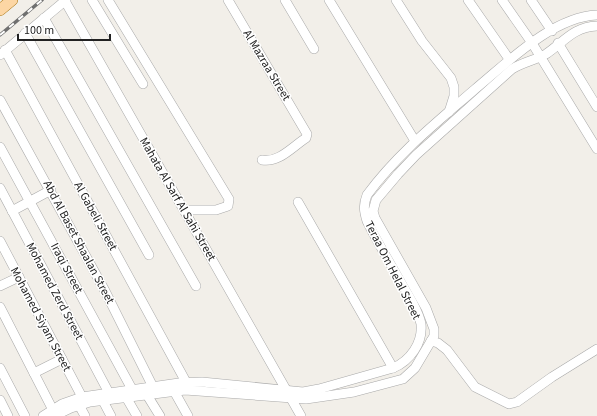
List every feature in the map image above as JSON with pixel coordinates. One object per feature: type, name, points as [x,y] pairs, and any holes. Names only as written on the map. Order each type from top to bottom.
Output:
[{"type":"main road","points":[[0,10],[12,0]]},
{"type":"street","points":[[92,0],[143,84]]},
{"type":"street","points":[[108,0],[229,199],[228,206],[221,210],[184,210]]},
{"type":"street","name":"Al Mazraa Street","points":[[228,0],[305,130],[306,138],[280,157],[270,161],[262,160]]},
{"type":"street","points":[[285,0],[314,49]]},
{"type":"street","points":[[329,0],[415,141]]},
{"type":"street","points":[[396,0],[422,41],[451,78],[454,87],[454,96],[449,112]]},
{"type":"street","points":[[468,0],[509,59]]},
{"type":"street","points":[[502,0],[532,43],[597,149]]},
{"type":"street","points":[[531,0],[552,31]]},
{"type":"street","points":[[3,53],[66,1]]},
{"type":"street","name":"Mahata Al Sarf Al Sahi Street","points":[[66,1],[301,416]]},
{"type":"street","name":"Teraa Om Helal Street","points":[[43,416],[54,414],[80,401],[109,393],[147,395],[174,391],[202,390],[289,394],[303,392],[319,389],[393,368],[404,362],[413,352],[421,332],[421,323],[413,303],[367,221],[364,211],[364,202],[373,187],[415,141],[509,59],[532,43],[573,19],[597,15]]},
{"type":"street","points":[[44,18],[196,286]]},
{"type":"street","name":"Teraa Om Helal Street","points":[[289,394],[306,399],[333,396],[403,379],[415,368],[431,341],[434,329],[431,320],[375,218],[373,211],[376,200],[416,155],[509,72],[519,65],[540,57],[579,29],[597,26]]},
{"type":"street","points":[[26,33],[149,255]]},
{"type":"street","points":[[558,43],[597,107]]},
{"type":"street","name":"Al Gabeli Street","points":[[3,53],[186,382]]},
{"type":"street","name":"Abd Al Baset Shaalan Street","points":[[0,100],[51,190],[105,291],[153,387]]},
{"type":"street","name":"Iraqi Street","points":[[0,147],[30,201],[129,394],[137,416]]},
{"type":"street","name":"Mohamed Zerd Street","points":[[0,188],[109,393]]},
{"type":"street","points":[[12,211],[51,190]]},
{"type":"street","points":[[298,202],[393,368]]},
{"type":"street","name":"Mohamed Siyam Street","points":[[0,241],[62,359],[85,416]]},
{"type":"street","points":[[0,286],[19,277]]},
{"type":"street","points":[[0,307],[54,414]]},
{"type":"street","points":[[431,341],[438,343],[447,350],[475,387],[509,404],[517,402],[552,377],[597,349]]},
{"type":"street","points":[[34,373],[62,359]]},
{"type":"street","points":[[0,368],[25,416]]},
{"type":"street","name":"Teraa Om Helal Street","points":[[80,401],[103,401],[153,387],[186,382],[258,392]]},
{"type":"street","points":[[174,391],[188,416]]},
{"type":"street","points":[[8,416],[0,399],[13,392]]},
{"type":"street","points":[[147,395],[160,416]]},
{"type":"street","points":[[103,401],[111,416]]},
{"type":"railway","points":[[0,35],[42,0]]}]
